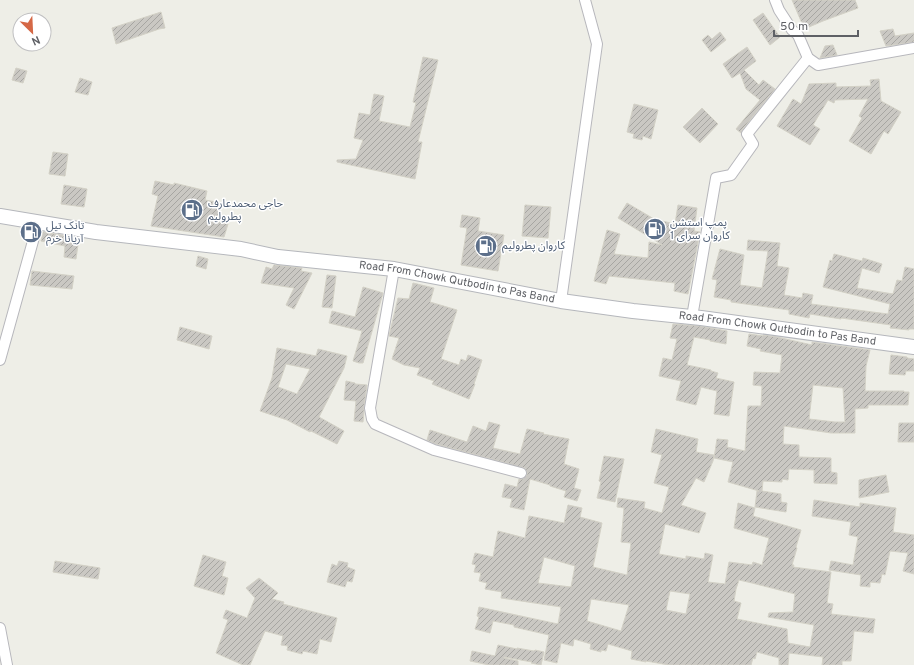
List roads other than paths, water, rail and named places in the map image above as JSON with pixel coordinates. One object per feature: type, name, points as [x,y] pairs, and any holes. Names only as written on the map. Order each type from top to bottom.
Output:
[{"type":"main road","name":"Road From Chowk Qutbodin to Pas Band","points":[[0,216],[96,232],[241,249],[278,256],[394,268],[561,301],[914,347]]},
{"type":"street","points":[[561,301],[597,44],[585,0]]},
{"type":"street","points":[[775,0],[779,10],[792,30],[798,35],[808,58],[818,65],[914,48]]},
{"type":"street","points":[[692,317],[716,178],[730,175],[753,144],[747,134],[808,58]]},
{"type":"street","points":[[0,360],[38,222]]},
{"type":"street","points":[[394,268],[370,408],[372,419],[375,424],[434,450],[521,473]]},
{"type":"street","points":[[0,628],[7,665]]},
{"type":"place","name":"حاجی محمدعارف پطرولیم","points":[[192,210]]},
{"type":"place","name":"پمپ استشن کاروان سرای 1","points":[[655,229]]},
{"type":"place","name":"تانک تیل آریانا خرم","points":[[31,232]]},
{"type":"place","name":"کاروان پطرولیم","points":[[486,246]]}]
